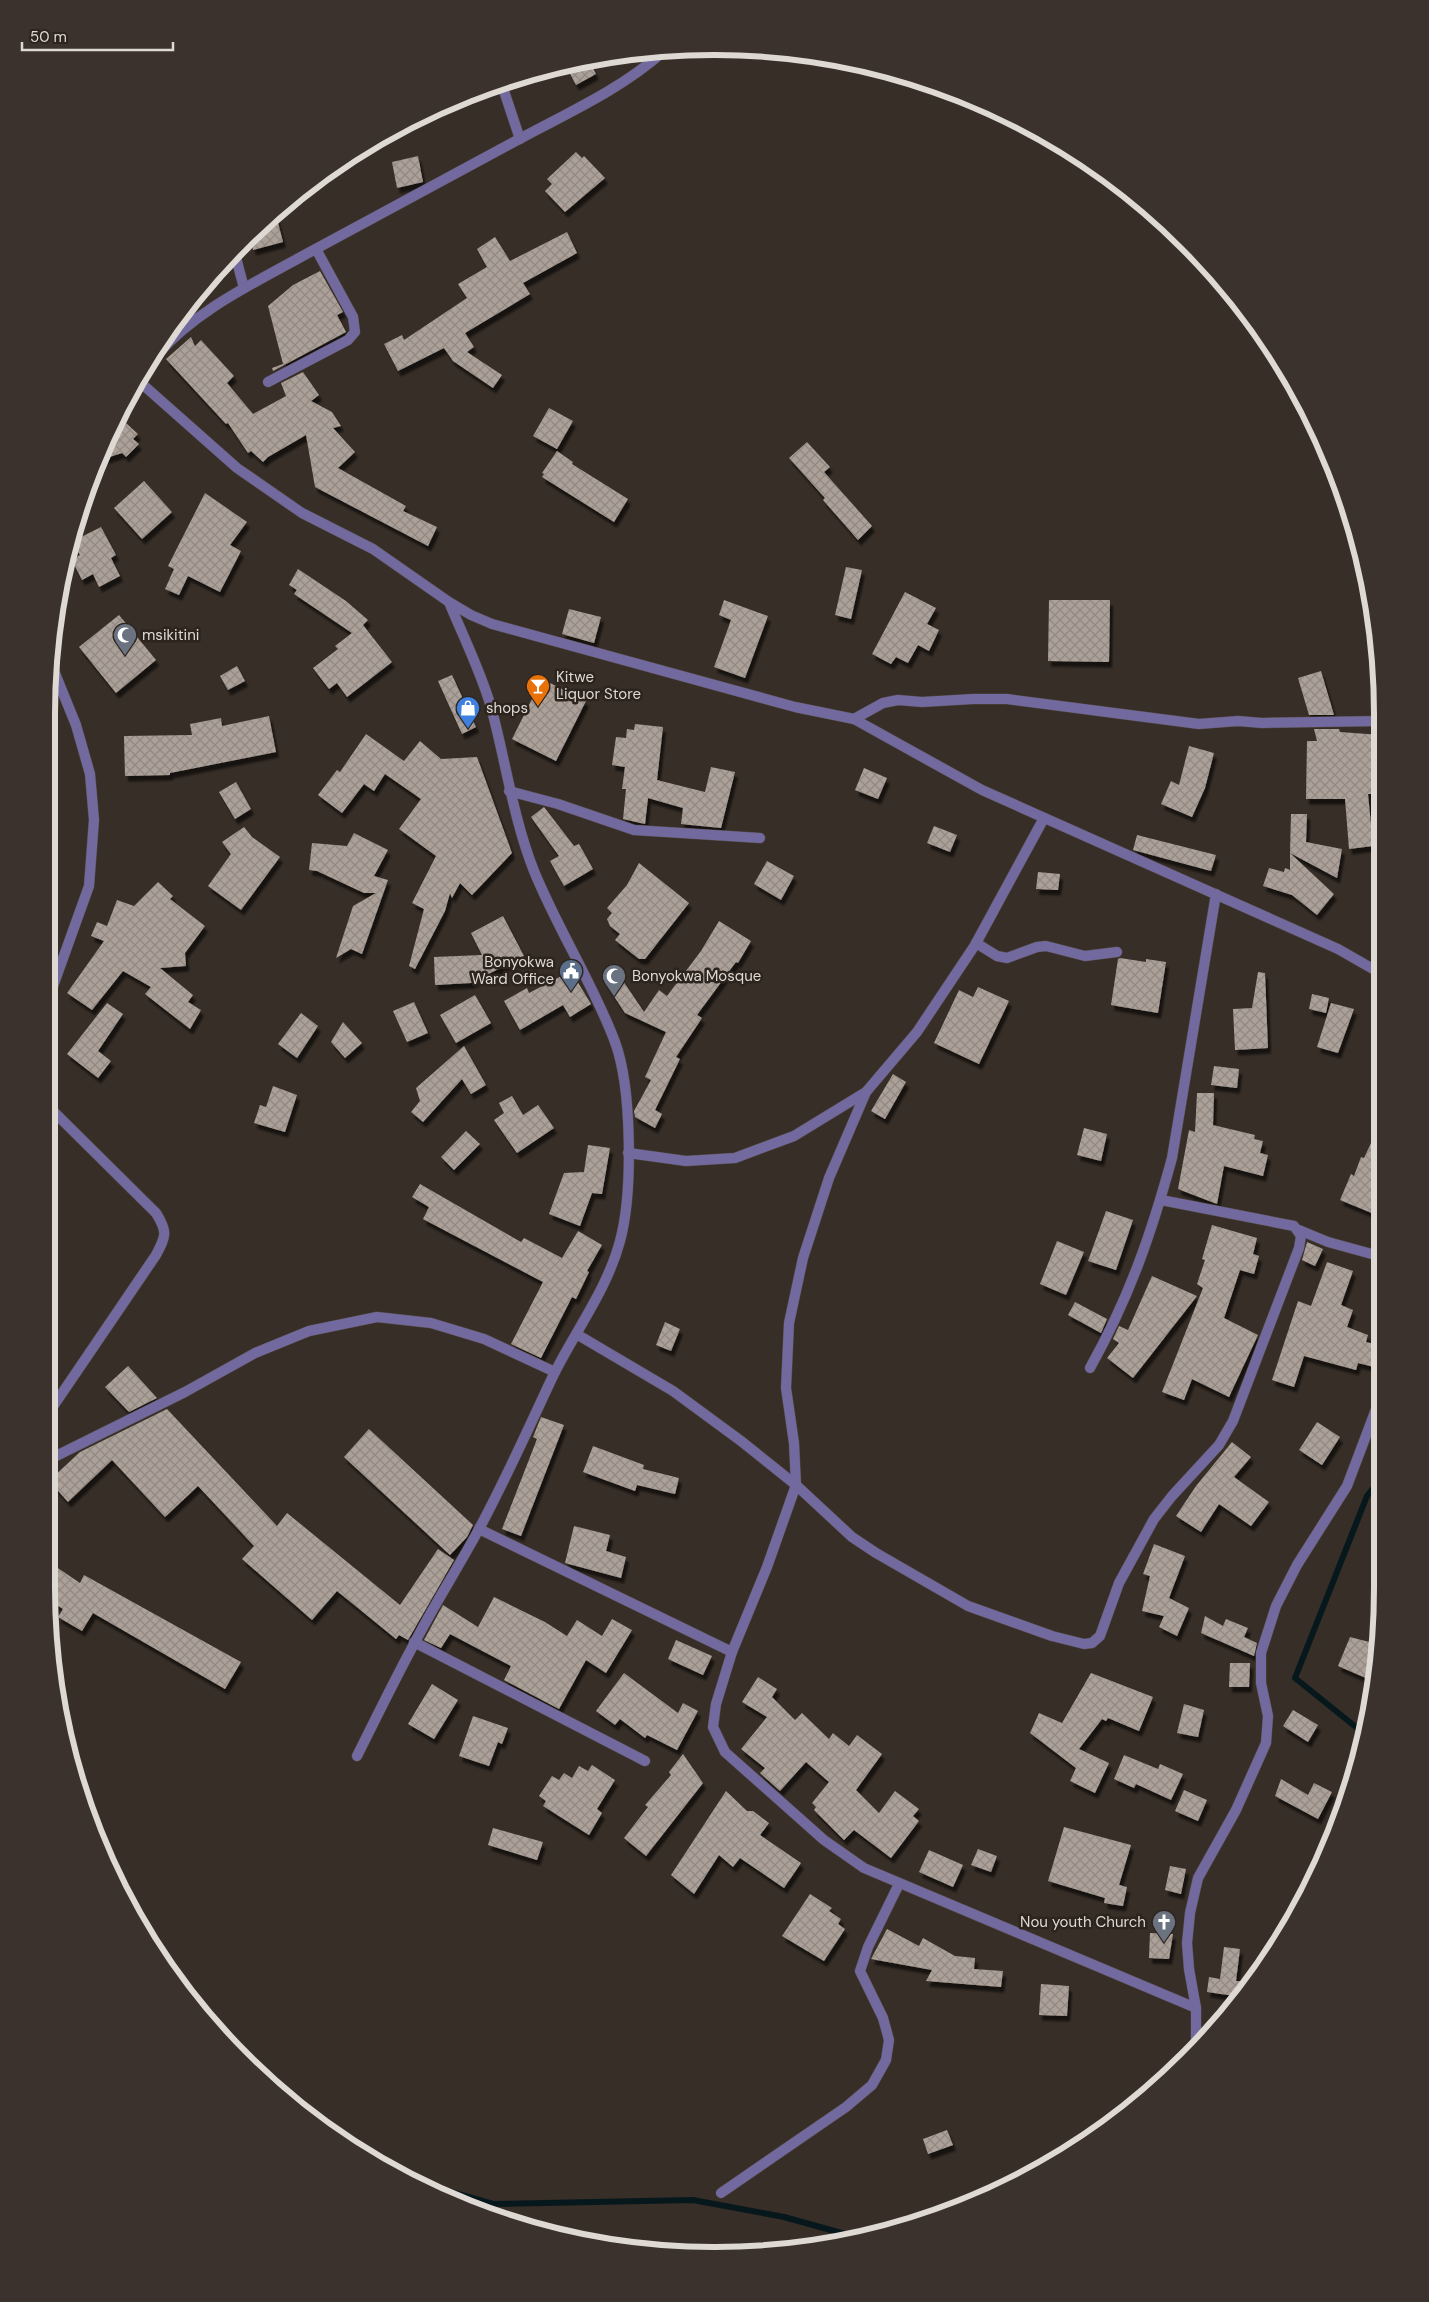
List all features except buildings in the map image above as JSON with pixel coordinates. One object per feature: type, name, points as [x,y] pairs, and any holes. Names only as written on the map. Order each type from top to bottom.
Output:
[{"type":"street","points":[[176,333],[244,288],[592,102],[641,71],[656,58]]},
{"type":"street","points":[[504,90],[520,139]]},
{"type":"street","points":[[268,382],[348,340],[355,332],[353,317],[316,249]]},
{"type":"street","points":[[237,260],[244,288]]},
{"type":"street","points":[[143,385],[237,468],[302,513],[373,549],[449,602],[471,615],[492,624],[795,706],[854,719],[982,790],[1338,949],[1374,969]]},
{"type":"street","points":[[357,1756],[414,1642],[479,1529],[555,1372],[578,1335],[608,1274],[620,1241],[625,1206],[628,1153],[625,1084],[616,1044],[588,980],[566,939],[534,871],[509,791],[490,705],[449,602]]},
{"type":"street","points":[[55,981],[89,886],[94,820],[90,774],[76,725],[56,676]]},
{"type":"street","points":[[854,719],[883,703],[898,700],[922,702],[1007,699],[1199,724],[1238,721],[1262,723],[1374,722]]},
{"type":"street","points":[[509,791],[558,804],[634,830],[760,838]]},
{"type":"street","points":[[1044,818],[976,943],[918,1032],[866,1092],[829,1178],[803,1258],[789,1323],[786,1388],[794,1443],[796,1485],[767,1567],[732,1652],[716,1704],[714,1727],[725,1752],[824,1840],[864,1868],[899,1884],[973,1912],[1196,2008]]},
{"type":"street","points":[[1090,1368],[1112,1329],[1139,1267],[1161,1200],[1172,1158],[1216,894]]},
{"type":"street","points":[[976,943],[997,956],[1007,958],[1037,947],[1046,946],[1084,956],[1117,952]]},
{"type":"street","points":[[628,1153],[686,1160],[736,1158],[794,1136],[866,1092]]},
{"type":"street","points":[[55,1113],[156,1213],[165,1228],[164,1239],[156,1255],[55,1404]]},
{"type":"street","points":[[1161,1200],[1294,1226],[1328,1242],[1374,1255]]},
{"type":"street","points":[[578,1335],[673,1391],[796,1485],[852,1537],[968,1606],[1052,1636],[1084,1644],[1092,1643],[1100,1636],[1119,1583],[1154,1519],[1172,1496],[1219,1445],[1233,1420],[1300,1248],[1301,1236],[1299,1230]]},
{"type":"street","points":[[55,1457],[185,1392],[255,1353],[309,1331],[377,1317],[431,1323],[484,1339],[555,1372]]},
{"type":"street","points":[[1196,2037],[1196,2008],[1188,1969],[1187,1943],[1190,1912],[1198,1878],[1236,1810],[1266,1743],[1268,1716],[1261,1683],[1261,1653],[1276,1606],[1297,1566],[1347,1486],[1374,1415]]},
{"type":"street","points":[[479,1529],[732,1652]]},
{"type":"street","points":[[414,1642],[645,1762]]},
{"type":"street","points":[[721,2193],[846,2107],[872,2085],[886,2060],[888,2040],[882,2018],[860,1971],[868,1948],[899,1884]]},
{"type":"waterway","points":[[1358,1729],[1295,1678],[1367,1496],[1374,1487]]},
{"type":"waterway","points":[[451,2192],[493,2204],[693,2200],[784,2217],[844,2234]]},
{"type":"place","name":"msikitini","points":[[125,656]]},
{"type":"place","name":"Kitwe Liquor Store","points":[[538,707]]},
{"type":"place","name":"shops","points":[[468,729]]},
{"type":"place","name":"Bonyokwa Ward Office","points":[[571,992]]},
{"type":"place","name":"Bonyokwa Mosque","points":[[614,997]]},
{"type":"place","name":"Nou youth Church","points":[[1164,1943]]}]
